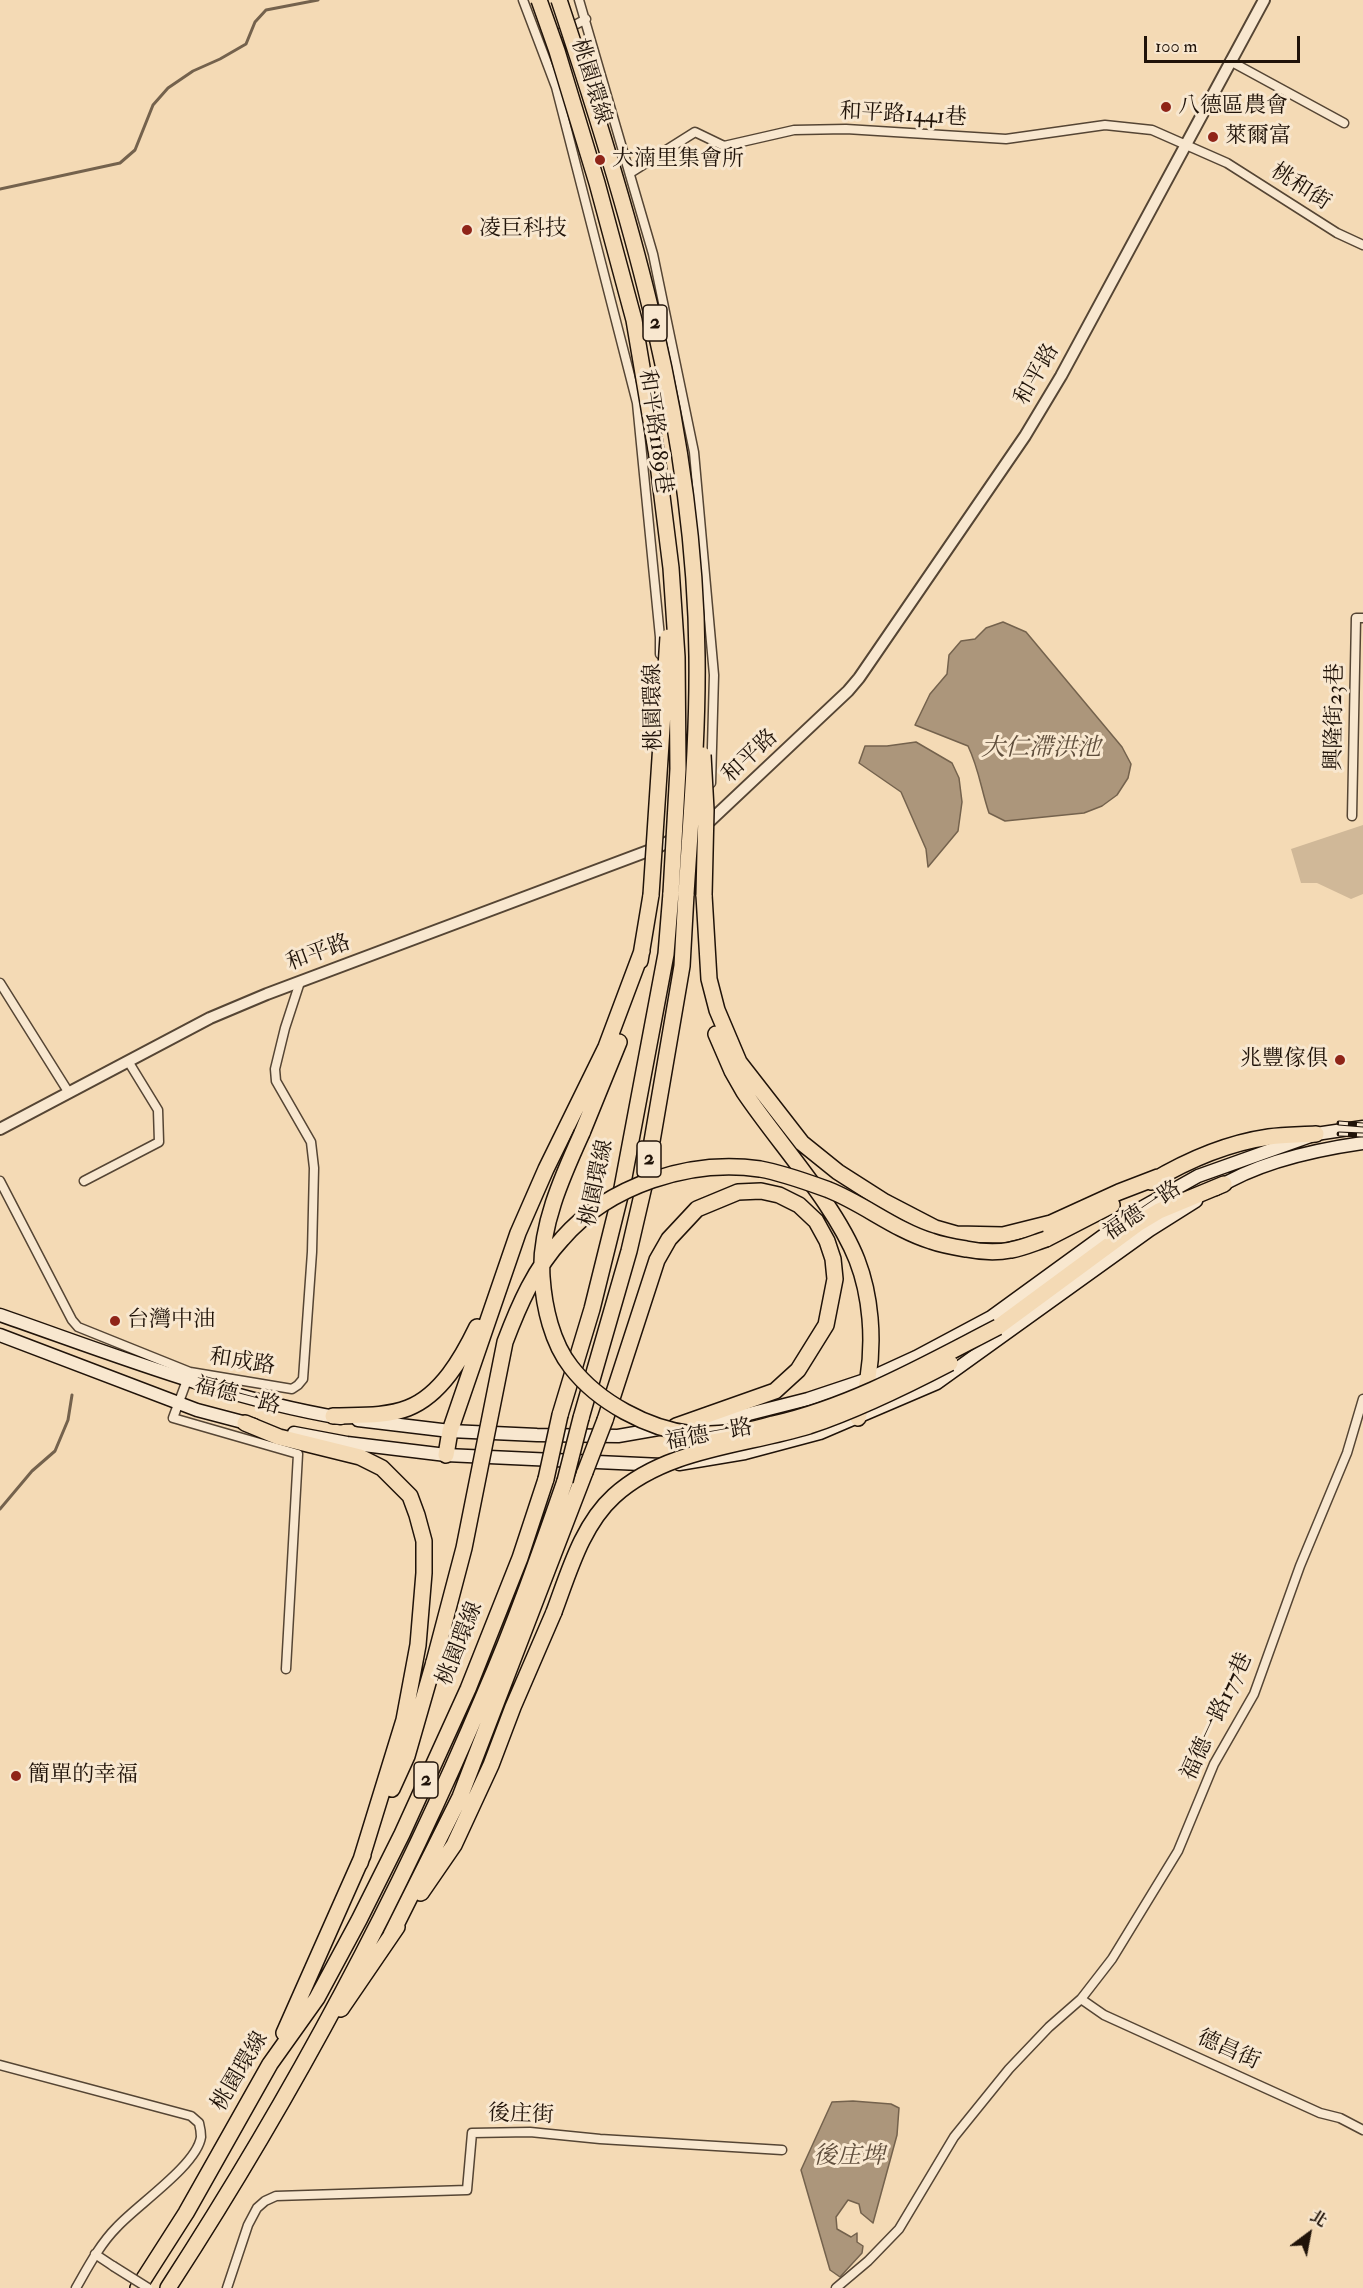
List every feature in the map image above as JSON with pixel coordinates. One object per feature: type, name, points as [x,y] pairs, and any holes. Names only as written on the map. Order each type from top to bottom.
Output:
[{"type":"highway","name":"桃園環線","points":[[168,2288],[205,2230],[313,2047],[455,1763],[519,1609],[565,1481],[629,1251],[645,1182],[682,966],[678,894],[677,657],[671,568],[657,456],[634,321],[597,183],[539,0]]},
{"type":"highway","name":"桃園環線","points":[[138,2288],[186,2213],[270,2064],[317,1998],[360,1920],[468,1689],[520,1558],[546,1479],[560,1415],[592,1309],[622,1188],[678,894],[693,772],[697,656],[692,568],[680,451],[654,318],[616,176],[559,0]]},
{"type":"highway","points":[[671,568],[651,895],[628,1021],[553,1204],[545,1239],[542,1275],[551,1328],[570,1366],[587,1384],[619,1409],[646,1422],[692,1434],[743,1431],[803,1417],[876,1388],[998,1328]]},
{"type":"highway","points":[[697,656],[706,810],[704,895],[699,959],[711,1021],[727,1062],[744,1092],[842,1229],[857,1260],[866,1291],[871,1328],[868,1379],[858,1418]]},
{"type":"highway","points":[[704,895],[709,979],[717,1010],[739,1062],[770,1105],[802,1143],[838,1172],[885,1202],[935,1228],[956,1234],[1003,1235],[1051,1223],[1119,1192],[1158,1178]]},
{"type":"highway","points":[[446,1455],[450,1431],[518,1233],[546,1169],[606,1047],[642,951]]},
{"type":"highway","points":[[270,2064],[407,1756],[464,1548],[505,1342],[518,1310],[540,1269],[562,1238],[586,1217],[633,1186],[693,1171],[732,1167],[760,1169],[781,1174],[831,1191],[929,1241],[983,1252],[1011,1250],[1046,1239],[1073,1226],[1187,1162],[1225,1148],[1269,1137],[1316,1134]]},
{"type":"highway","points":[[313,2047],[366,1975],[454,1845],[491,1765],[572,1563],[587,1533],[613,1497],[664,1463],[810,1425],[905,1387],[950,1363],[977,1345],[1149,1217],[1224,1184]]},
{"type":"highway","points":[[391,1935],[460,1797],[605,1420],[657,1260],[669,1239],[697,1209],[738,1192],[761,1191],[779,1195],[799,1205],[816,1221],[827,1241],[833,1258],[836,1279],[826,1325],[798,1370],[775,1391],[676,1426]]},
{"type":"highway","points":[[333,1416],[380,1414],[408,1408],[429,1396],[460,1357],[500,1282]]},
{"type":"highway","points":[[245,1423],[279,1437],[360,1457],[382,1468],[410,1496],[424,1541],[424,1573],[418,1645],[404,1719],[360,1863]]},
{"type":"main road","name":"福德一路","points":[[0,1315],[188,1377],[333,1416],[450,1431],[618,1436],[725,1420],[808,1400],[868,1379],[916,1357],[991,1317],[1141,1208],[1198,1176],[1316,1134],[1363,1128]]},
{"type":"main road","name":"福德一路","points":[[0,1335],[178,1403],[245,1423],[326,1440],[446,1455],[658,1466],[709,1461],[745,1454],[820,1433],[937,1383],[1150,1230],[1224,1184],[1271,1165],[1309,1154],[1363,1143]]},
{"type":"main road","points":[[894,1367],[885,1374],[881,1381],[888,1393],[899,1401]]},
{"type":"street","name":"和平路1189巷","points":[[523,0],[555,87],[637,403],[660,637],[656,848]]},
{"type":"street","name":"和平路1189巷","points":[[579,0],[654,254],[694,452],[714,675],[711,820]]},
{"type":"street","name":"和平路","points":[[0,1129],[210,1018],[656,848],[711,820],[820,719],[859,678],[1025,436],[1061,376],[1264,0]]},
{"type":"street","points":[[539,44],[586,19]]},
{"type":"street","points":[[1228,64],[1344,123]]},
{"type":"street","name":"和平路1441巷","points":[[630,172],[695,132],[724,146],[794,130],[870,130],[1006,139],[1105,125],[1152,130],[1185,144]]},
{"type":"street","name":"桃和街","points":[[1185,144],[1227,163],[1337,233],[1363,245]]},
{"type":"street","name":"興隆街23巷","points":[[1352,816],[1359,618]]},
{"type":"street","name":"和成路","points":[[178,1403],[188,1377],[292,1389],[298,1386],[303,1379],[312,1252],[314,1168],[311,1142],[276,1081],[275,1069],[300,982]]},
{"type":"street","points":[[0,983],[69,1093]]},
{"type":"street","points":[[84,1181],[159,1142],[158,1110],[128,1061]]},
{"type":"street","points":[[0,1181],[72,1320],[78,1327],[188,1377]]},
{"type":"street","name":"福德一路177巷","points":[[836,2288],[868,2261],[899,2229],[954,2137],[1009,2069],[1049,2027],[1081,1999],[1112,1959],[1178,1851],[1214,1764],[1254,1694],[1296,1577],[1347,1453],[1363,1399]]},
{"type":"street","points":[[178,1403],[173,1418],[298,1454],[286,1669]]},
{"type":"street","name":"德昌街","points":[[1081,1999],[1104,2015],[1320,2113],[1340,2118],[1363,2130]]},
{"type":"street","points":[[0,2065],[191,2116],[199,2123],[201,2137],[194,2154],[182,2170],[116,2228],[95,2254],[76,2288]]},
{"type":"street","name":"後庄街","points":[[227,2288],[248,2225],[257,2208],[265,2201],[276,2196],[304,2193],[467,2190],[472,2133],[530,2132],[600,2139],[782,2150]]},
{"type":"street","points":[[95,2254],[148,2288]]},
{"type":"shaded area","points":[[1363,825],[1363,894],[1351,899],[1317,883],[1301,883],[1291,849]]},
{"type":"water","name":"大仁滯洪池","points":[[1003,622],[1026,632],[1122,747],[1131,764],[1128,778],[1117,795],[1102,806],[1084,813],[1005,821],[989,813],[968,746],[915,725],[930,694],[947,674],[949,655],[961,641],[975,639],[986,628]]},
{"type":"water","points":[[916,742],[952,763],[959,778],[962,802],[958,831],[928,867],[926,849],[901,792],[859,763],[865,746]]},
{"type":"water","name":"後庄埤","points":[[832,2102],[891,2104],[899,2108],[897,2135],[873,2223],[861,2213],[859,2204],[848,2200],[836,2217],[837,2229],[851,2237],[857,2233],[857,2242],[863,2246],[862,2253],[840,2277],[830,2270],[801,2170]]},
{"type":"waterway","points":[[0,189],[120,163],[135,150],[153,105],[168,88],[193,71],[246,44],[255,22],[266,10],[318,0]]},
{"type":"waterway","points":[[0,1509],[32,1471],[55,1451],[68,1420],[72,1395]]},
{"type":"railway","points":[[1339,1123],[1363,1125]]},
{"type":"railway","points":[[1339,1134],[1363,1135]]},
{"type":"place","name":"八德區農會","points":[[1166,107]]},
{"type":"place","name":"萊爾富","points":[[1213,137]]},
{"type":"place","name":"大湳里集會所","points":[[600,160]]},
{"type":"place","name":"凌巨科技","points":[[467,230]]},
{"type":"place","name":"兆豐傢俱","points":[[1340,1060]]},
{"type":"place","name":"台灣中油","points":[[115,1321]]},
{"type":"place","name":"簡單的幸福","points":[[16,1776]]}]
